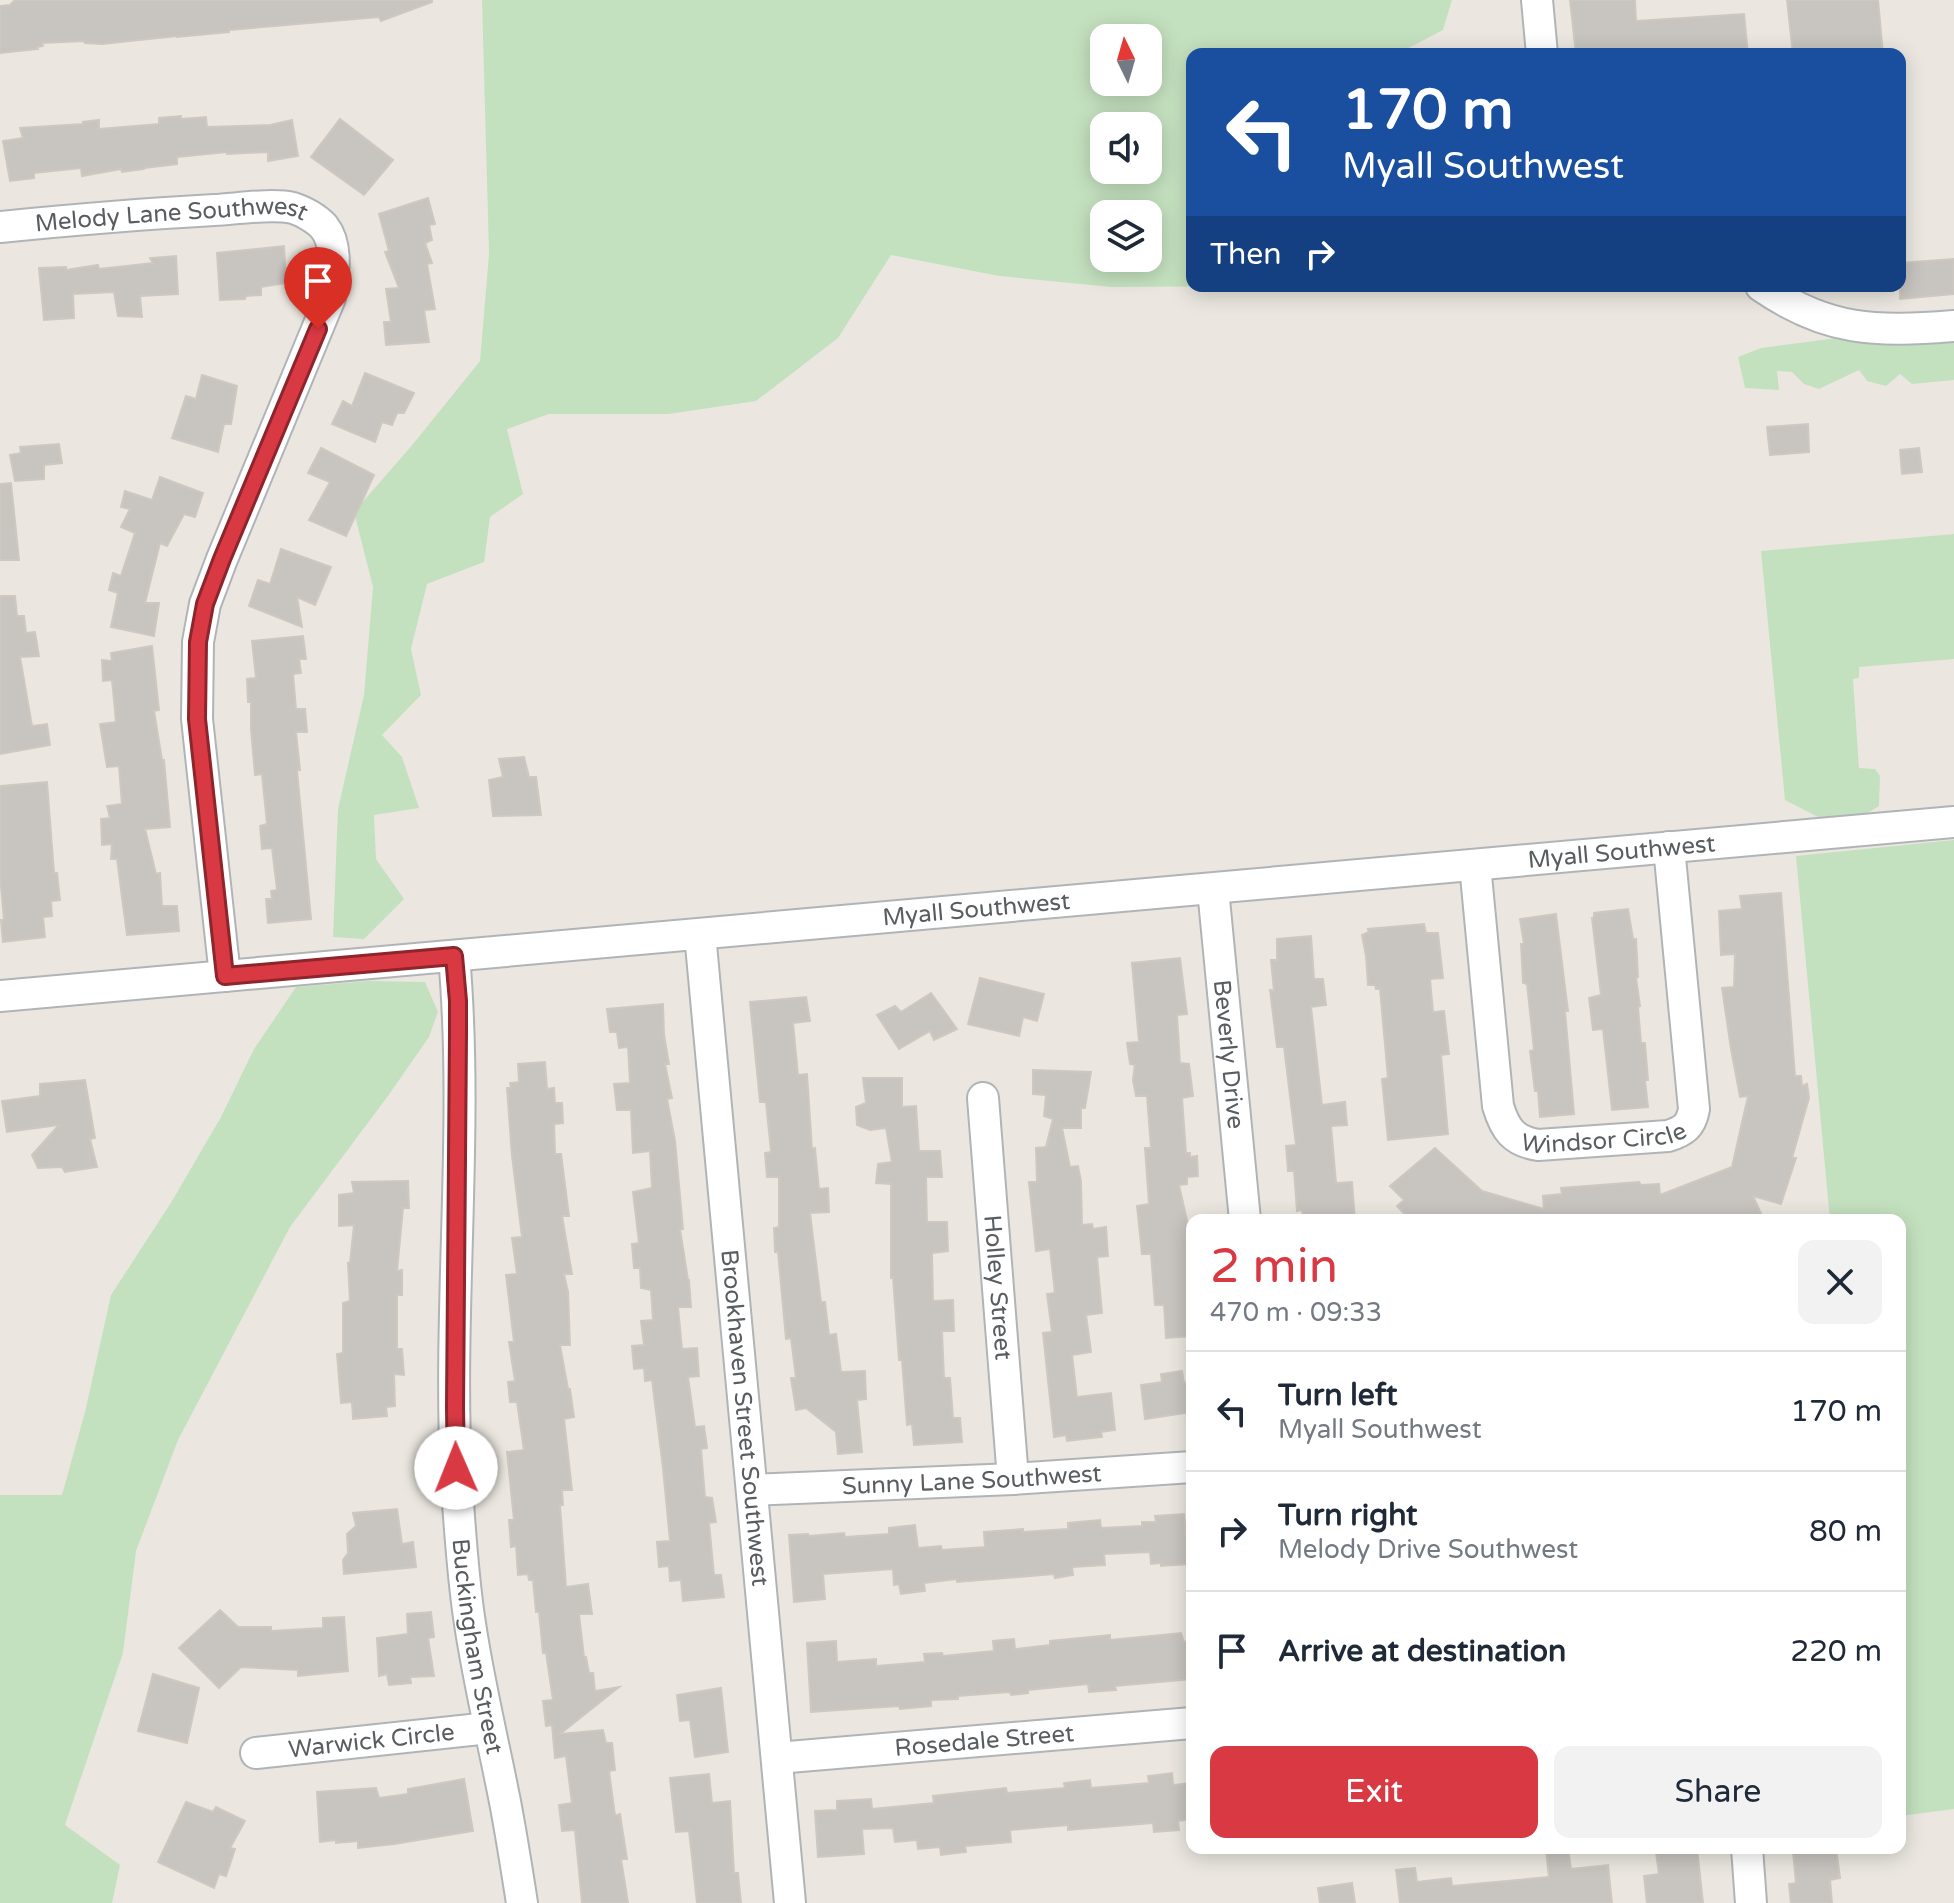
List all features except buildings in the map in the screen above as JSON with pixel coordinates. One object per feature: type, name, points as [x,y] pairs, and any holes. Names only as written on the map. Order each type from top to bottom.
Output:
[{"type":"street","points":[[1537,0],[1541,48]]},
{"type":"street","name":"Melody Lane Southwest","points":[[0,227],[142,214],[293,208],[311,216],[324,227],[331,241],[333,278],[330,298],[222,559],[205,604],[198,642],[197,719],[225,976]]},
{"type":"street","points":[[1771,292],[1805,312],[1860,328],[1954,326]]},
{"type":"street","name":"Myall Southwest","points":[[0,996],[1954,822]]},
{"type":"street","name":"Windsor Circle","points":[[1475,865],[1498,1106],[1507,1130],[1525,1143],[1538,1145],[1668,1136],[1688,1126],[1694,1109],[1669,847]]},
{"type":"street","name":"Beverly Drive","points":[[1213,889],[1244,1214]]},
{"type":"street","name":"Brookhaven Street Southwest","points":[[700,934],[790,1903]]},
{"type":"street","name":"Buckingham Street","points":[[454,956],[458,1016],[455,1408],[460,1547],[469,1619],[522,1903]]},
{"type":"street","name":"Holley Street","points":[[983,1098],[1013,1479]]},
{"type":"street","name":"Sunny Lane Southwest","points":[[752,1490],[1013,1479],[1186,1467]]},
{"type":"street","name":"Rosedale Street","points":[[777,1758],[1186,1724]]},
{"type":"street","name":"Warwick Circle","points":[[256,1753],[489,1728]]},
{"type":"street","points":[[1747,1854],[1751,1903]]},
{"type":"green space","points":[[482,0],[1452,0],[1443,30],[1408,48],[1186,48],[1186,287],[1112,287],[999,276],[891,255],[838,338],[756,401],[669,414],[549,414],[507,429],[523,494],[490,517],[484,562],[427,584],[411,649],[421,695],[382,735],[402,757],[419,808],[374,815],[376,859],[404,899],[364,939],[333,937],[338,809],[364,695],[373,587],[354,512],[480,361],[489,254]]},
{"type":"green space","points":[[1929,334],[1954,334],[1954,380],[1912,384],[1900,374],[1886,386],[1867,381],[1859,370],[1819,389],[1804,384],[1792,372],[1777,371],[1779,390],[1745,388],[1738,357],[1761,348],[1844,337],[1916,344]]},
{"type":"green space","points":[[1954,534],[1954,659],[1859,667],[1859,678],[1853,679],[1859,768],[1875,769],[1880,776],[1879,806],[1866,814],[1820,818],[1785,800],[1761,551]]},
{"type":"green space","points":[[1954,840],[1954,1809],[1906,1815],[1906,1214],[1829,1214],[1796,856]]},
{"type":"green space","points":[[369,981],[425,982],[438,1012],[429,1037],[290,1227],[178,1440],[136,1551],[123,1653],[65,1825],[120,1865],[112,1903],[0,1903],[0,1495],[62,1495],[85,1412],[111,1295],[172,1201],[221,1117],[254,1049],[296,987]]},
{"type":"route","points":[[318,329],[222,559],[205,604],[198,642],[197,719],[225,976],[454,956],[458,1001],[456,1468]]}]
